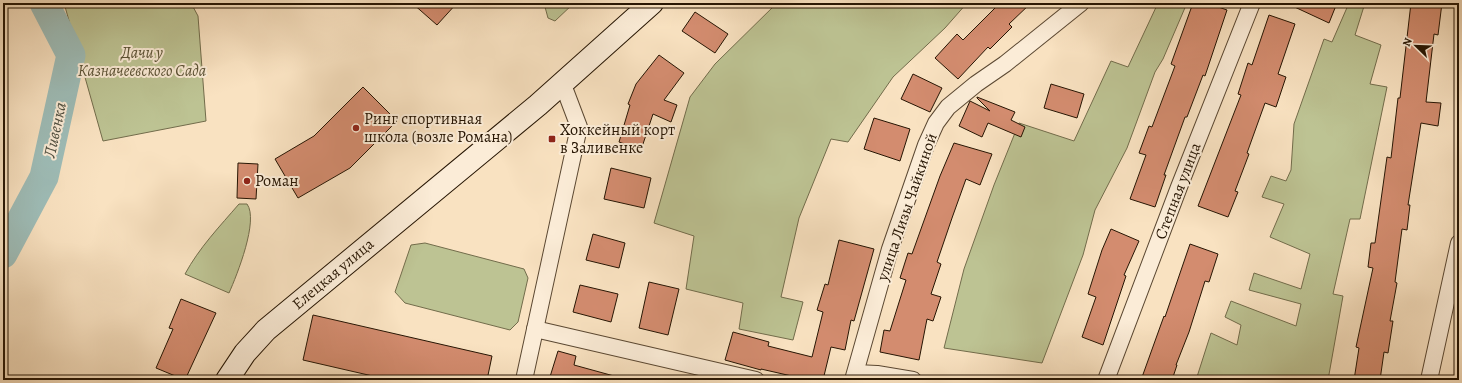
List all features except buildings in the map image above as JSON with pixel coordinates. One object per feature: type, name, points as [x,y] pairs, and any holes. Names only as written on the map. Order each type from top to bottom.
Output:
[{"type":"street","name":"Елецкая улица","points":[[227,380],[245,353],[266,330],[538,105],[652,3]]},
{"type":"street","name":"улица Лизы Чайкиной","points":[[855,376],[890,249],[926,145],[936,123],[948,107],[976,84],[1005,64],[1081,3]]},
{"type":"street","name":"Степная улица","points":[[1106,380],[1179,187],[1252,3]]},
{"type":"street","points":[[524,380],[579,127],[562,82]]},
{"type":"street","points":[[1429,380],[1459,243]]},
{"type":"street","points":[[535,329],[756,380]]},
{"type":"street","points":[[855,376],[877,374],[913,380]]},
{"type":"green space","name":"Дачи у Казначеевского Сада","points":[[64,3],[191,3],[198,16],[206,121],[103,141]]},
{"type":"green space","points":[[550,3],[574,3],[555,21],[548,18],[545,7]]},
{"type":"green space","points":[[777,3],[967,3],[945,28],[893,77],[848,142],[831,139],[799,218],[781,297],[803,302],[793,340],[739,329],[743,303],[686,289],[694,236],[654,223],[690,97],[715,64]]},
{"type":"green space","points":[[1158,3],[1187,3],[1163,59],[1155,72],[1127,148],[1095,210],[1083,255],[1042,363],[944,348],[964,269],[994,185],[1019,123],[1074,141],[1111,61],[1128,67]]},
{"type":"green space","points":[[1349,3],[1365,3],[1355,35],[1381,45],[1370,84],[1387,87],[1360,219],[1350,219],[1333,294],[1343,296],[1328,380],[1196,380],[1211,333],[1237,345],[1241,325],[1225,317],[1231,301],[1296,326],[1301,304],[1249,290],[1254,273],[1301,289],[1310,254],[1270,237],[1284,204],[1262,197],[1271,176],[1286,181],[1291,170],[1294,124],[1324,39],[1332,42]]},
{"type":"green space","points":[[239,204],[247,204],[250,212],[249,234],[246,248],[229,293],[185,274],[203,246]]},
{"type":"green space","points":[[425,243],[524,269],[528,278],[518,322],[510,330],[405,303],[395,292],[411,245]]},
{"type":"waterway","name":"Ливенка","points":[[3,254],[44,177],[71,55],[44,3]]},
{"type":"place","name":"Ринг спортивная школа (возле Романа)","points":[[356,128]]},
{"type":"place","name":"Хоккейный корт в Заливенке","points":[[552,139]]},
{"type":"place","name":"Роман","points":[[247,181]]}]
